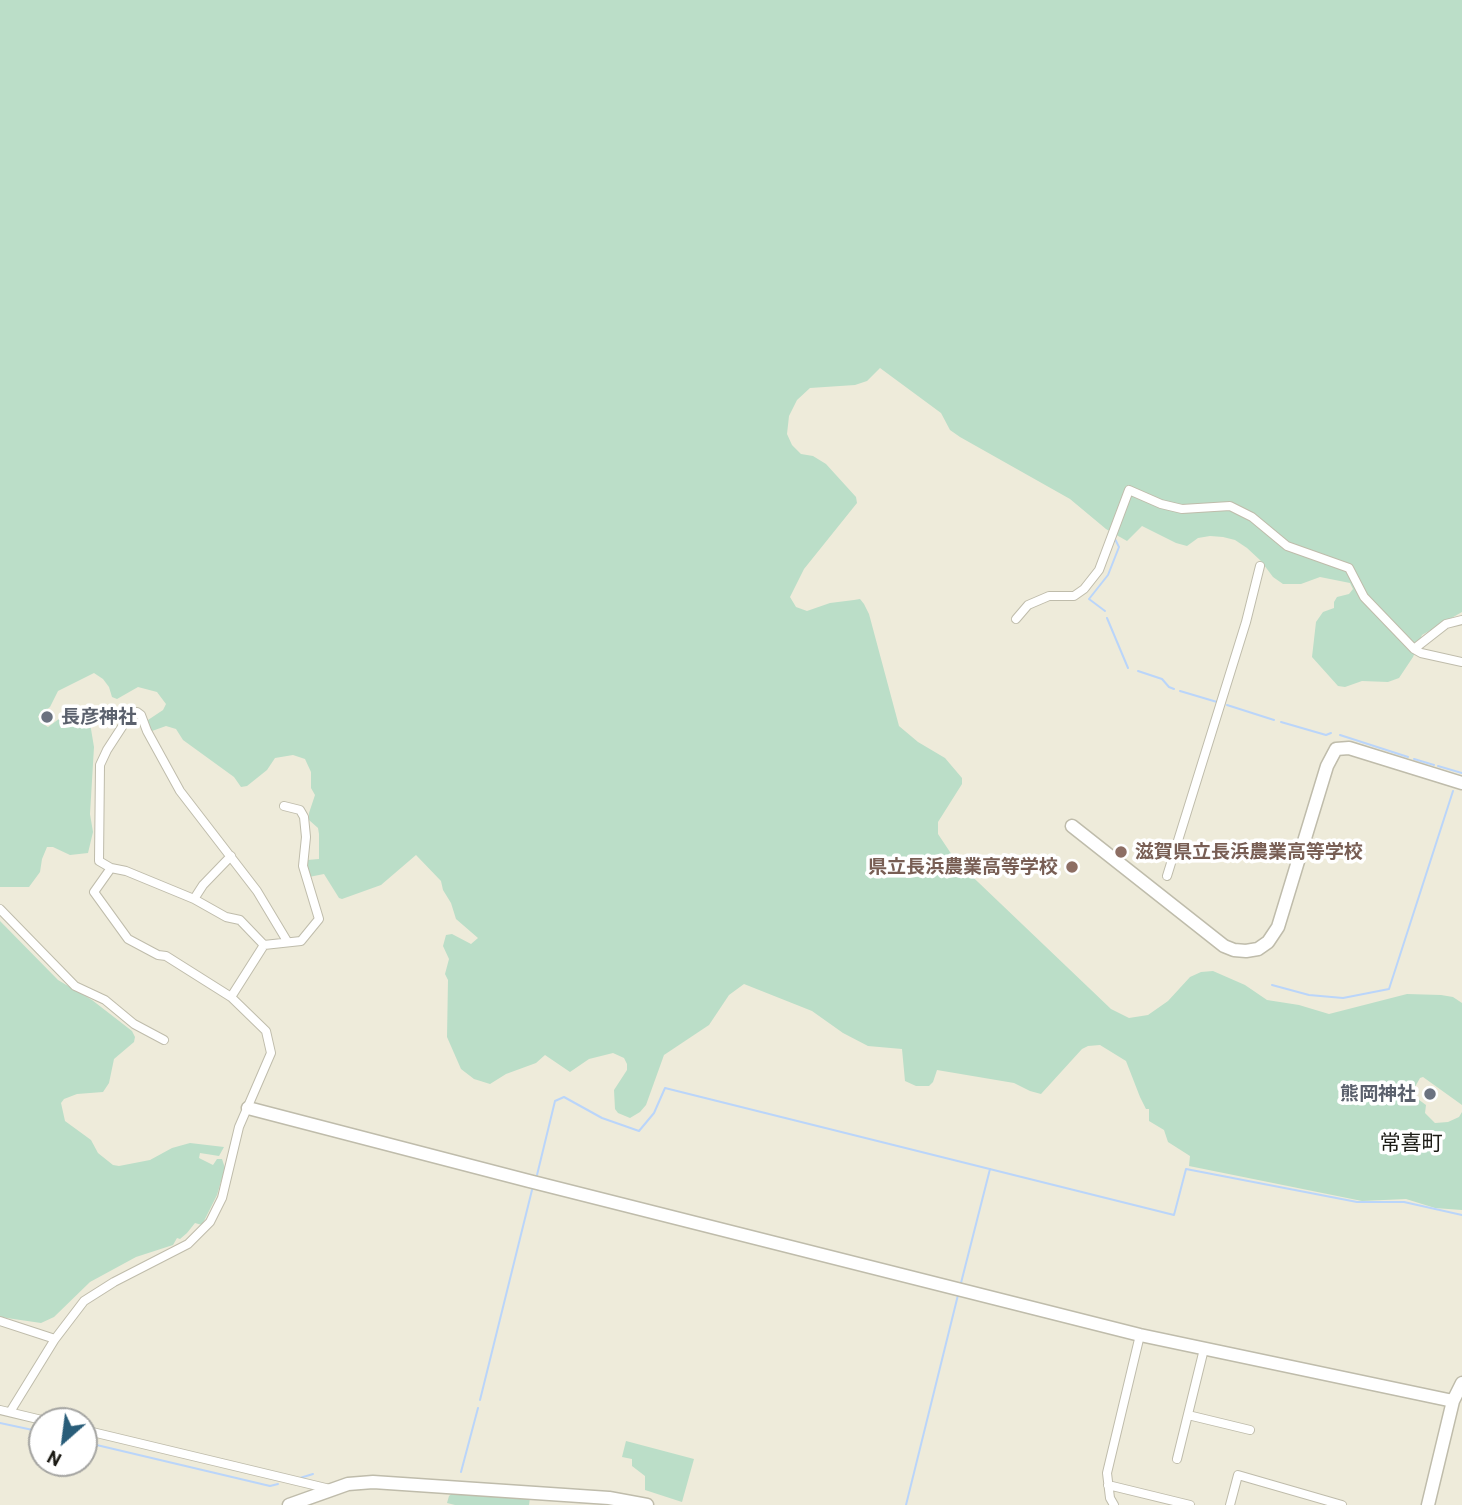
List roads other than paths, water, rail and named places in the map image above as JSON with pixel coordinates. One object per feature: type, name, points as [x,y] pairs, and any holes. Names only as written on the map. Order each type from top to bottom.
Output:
[{"type":"street","points":[[1016,619],[1028,605],[1049,596],[1074,596],[1084,589],[1099,569],[1129,490],[1161,504],[1182,509],[1230,506],[1252,517],[1287,546],[1349,568],[1364,597],[1414,649],[1462,662]]},
{"type":"street","points":[[1167,876],[1247,622],[1259,566]]},
{"type":"street","points":[[1414,649],[1446,624],[1462,620]]},
{"type":"street","points":[[264,945],[240,920],[226,917],[194,899],[126,871],[111,868],[99,860],[100,765],[131,713],[138,712],[180,791],[257,891],[287,941]]},
{"type":"street","points":[[1072,826],[1224,946],[1246,951],[1258,949],[1268,942],[1278,927],[1327,765],[1336,749],[1349,748],[1462,783]]},
{"type":"street","points":[[230,996],[264,945],[301,941],[319,919],[303,866],[306,837],[304,817],[300,810],[284,806]]},
{"type":"street","points":[[194,899],[203,885],[231,856]]},
{"type":"street","points":[[10,1412],[55,1339],[84,1301],[114,1282],[188,1244],[210,1222],[222,1198],[236,1137],[271,1053],[266,1031],[230,996],[166,956],[158,955],[128,939],[94,892],[111,868]]},
{"type":"street","points":[[0,909],[75,986],[105,1000],[134,1024],[164,1040]]},
{"type":"street","points":[[248,1108],[1140,1335],[1454,1401]]},
{"type":"street","points":[[0,1321],[55,1339]]},
{"type":"street","points":[[1110,1503],[1107,1472],[1140,1335]]},
{"type":"street","points":[[1177,1459],[1205,1349]]},
{"type":"street","points":[[1427,1505],[1454,1401],[1462,1383]]},
{"type":"street","points":[[0,1410],[28,1416]]},
{"type":"street","points":[[1188,1415],[1250,1430]]},
{"type":"street","points":[[98,1433],[330,1489]]},
{"type":"street","points":[[1230,1505],[1238,1475],[1342,1505]]},
{"type":"street","points":[[289,1505],[348,1484],[392,1482],[609,1498],[647,1505]]},
{"type":"street","points":[[1108,1485],[1190,1505]]},
{"type":"waterway","points":[[1105,611],[1089,599],[1108,575],[1119,547],[1115,539]]},
{"type":"waterway","points":[[1107,618],[1128,668]]},
{"type":"waterway","points":[[1138,671],[1162,679],[1174,689]]},
{"type":"waterway","points":[[1180,691],[1217,702]]},
{"type":"waterway","points":[[1227,705],[1274,720]]},
{"type":"waterway","points":[[1281,722],[1326,735],[1331,733]]},
{"type":"waterway","points":[[1340,735],[1408,757]]},
{"type":"waterway","points":[[1414,759],[1434,765]]},
{"type":"waterway","points":[[1438,766],[1462,773]]},
{"type":"waterway","points":[[1272,985],[1309,995],[1343,998],[1389,989],[1453,791]]},
{"type":"waterway","points":[[537,1175],[555,1101],[564,1097],[602,1118],[639,1131],[654,1113],[665,1088],[1174,1215],[1186,1169],[1357,1202],[1404,1202],[1462,1215]]},
{"type":"waterway","points":[[961,1283],[990,1169]]},
{"type":"waterway","points":[[480,1400],[532,1190]]},
{"type":"waterway","points":[[906,1505],[958,1295]]},
{"type":"waterway","points":[[461,1472],[478,1408]]},
{"type":"waterway","points":[[0,1423],[28,1429]]},
{"type":"waterway","points":[[98,1445],[270,1486],[278,1484]]},
{"type":"waterway","points":[[300,1478],[313,1474]]},
{"type":"place","name":"長彦神社","points":[[47,717]]},
{"type":"place","name":"滋賀県立長浜農業高等学校","points":[[1121,852]]},
{"type":"place","name":"県立長浜農業高等学校","points":[[1072,867]]},
{"type":"place","name":"熊岡神社","points":[[1430,1094]]},
{"type":"district","name":"常喜町","points":[[1411,1143]]}]
